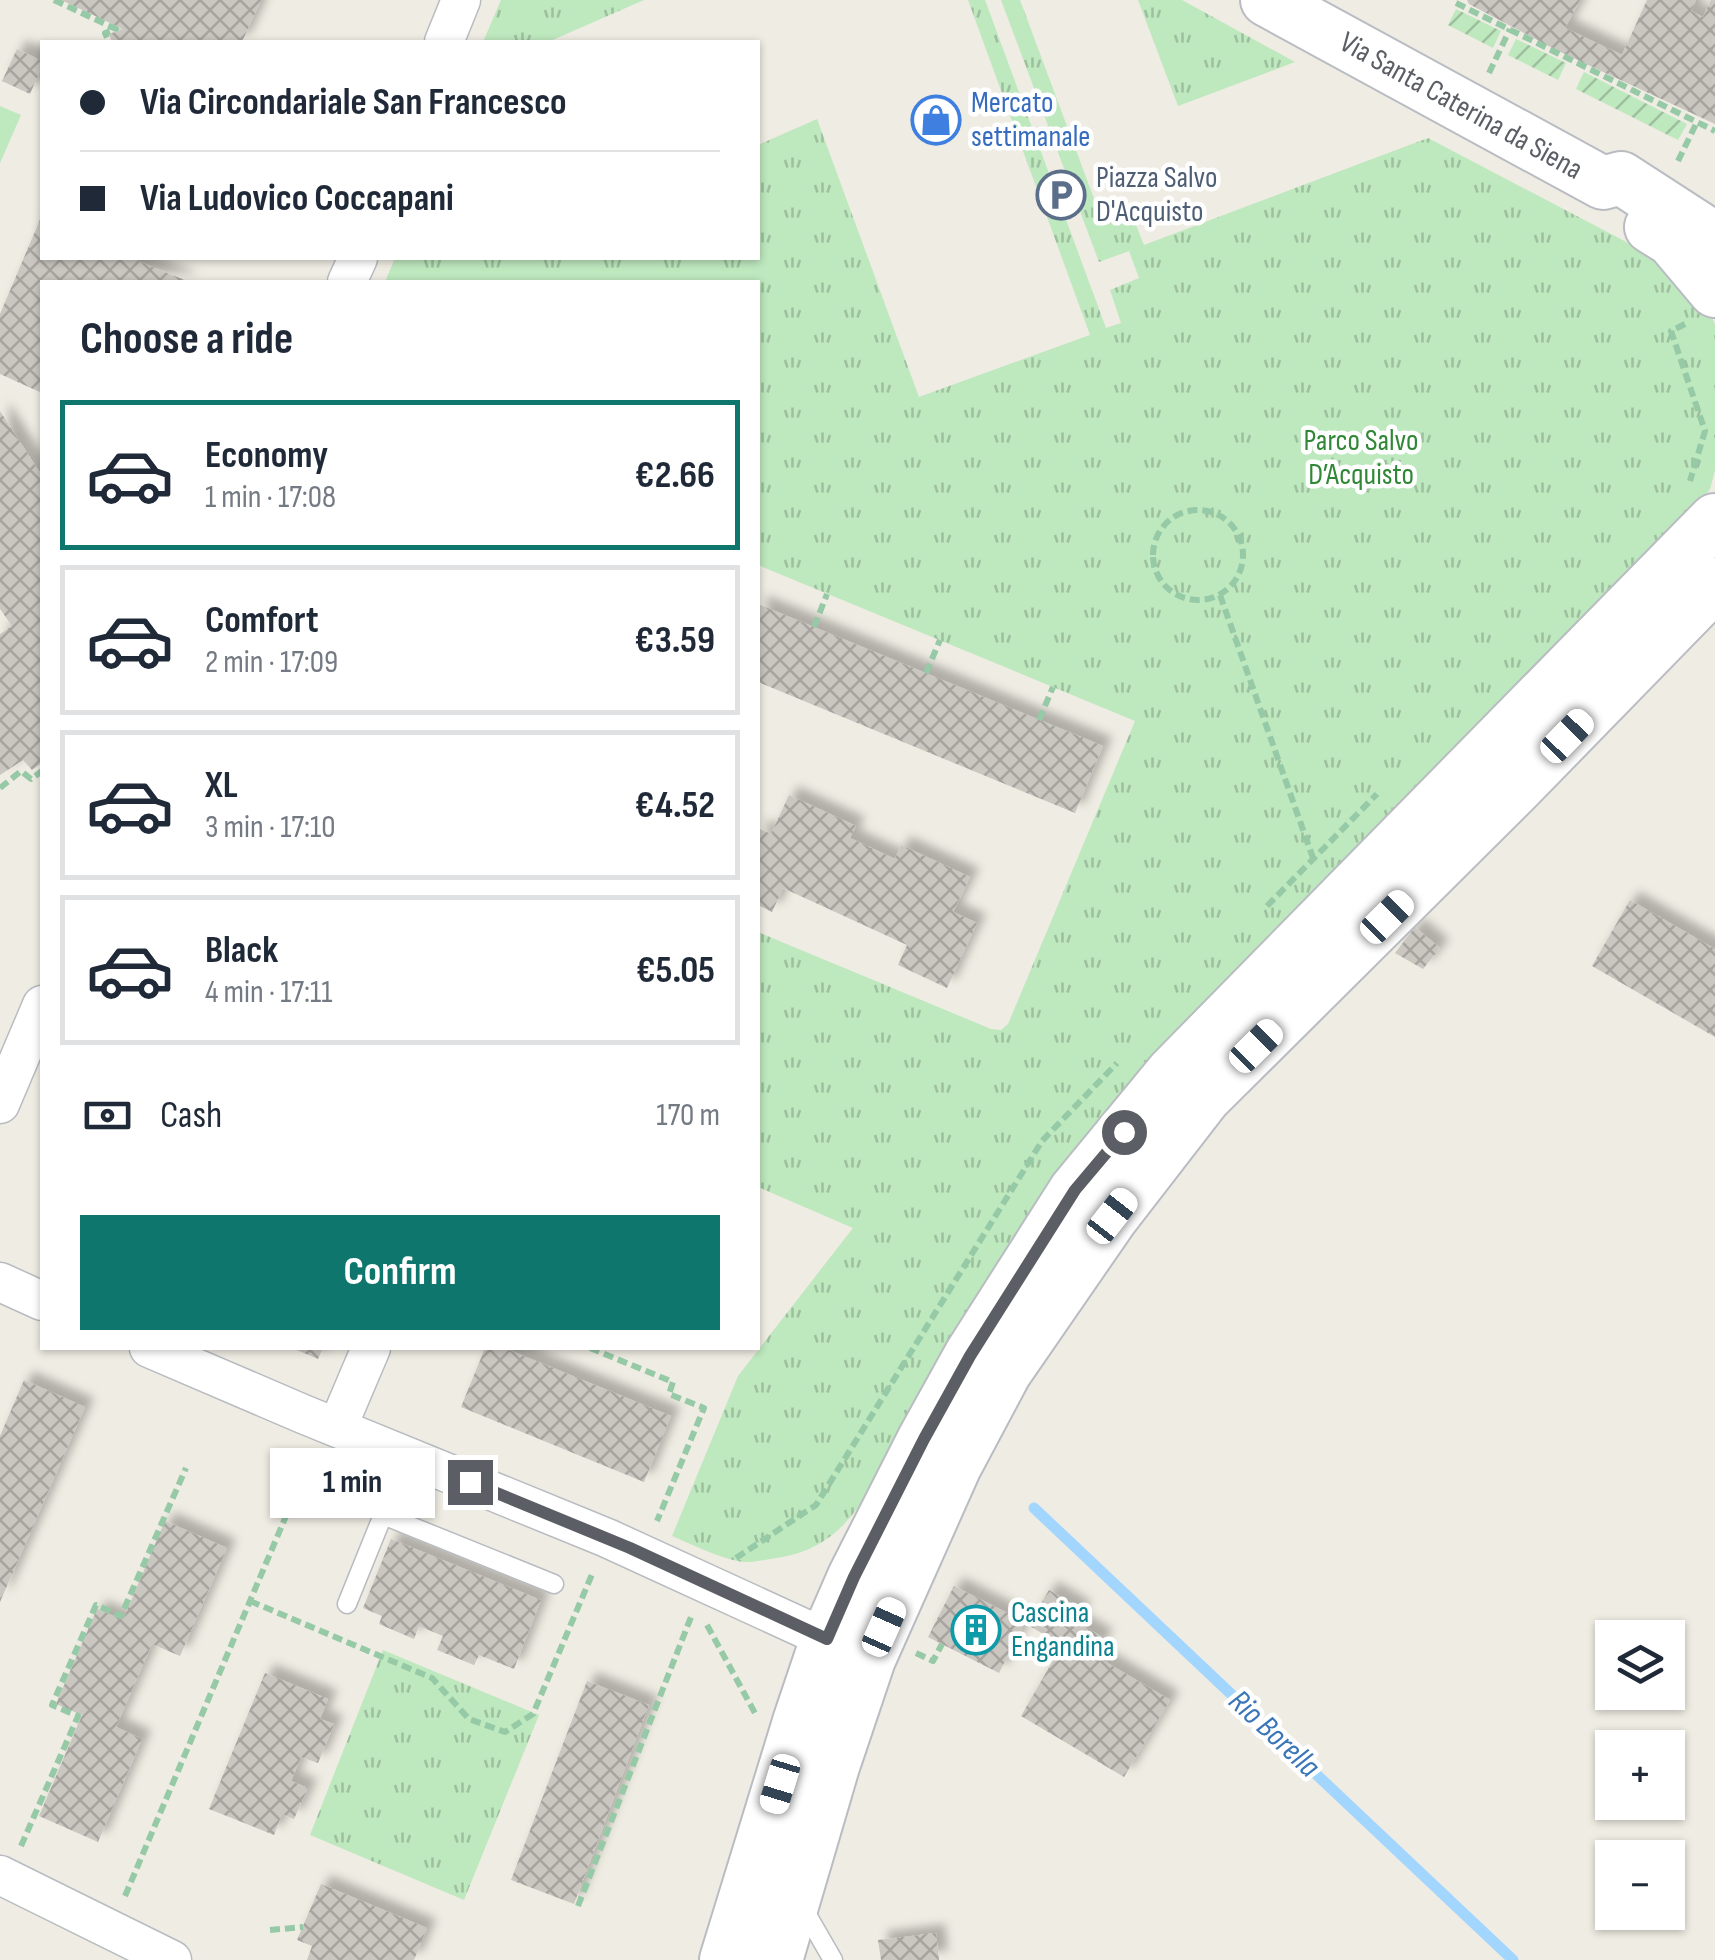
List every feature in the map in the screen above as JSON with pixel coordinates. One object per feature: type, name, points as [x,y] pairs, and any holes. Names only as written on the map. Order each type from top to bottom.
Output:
[{"type":"street","points":[[445,40],[461,0]]},
{"type":"street","name":"Via Santa Caterina da Siena","points":[[1267,0],[1603,183],[1621,178],[1715,239]]},
{"type":"street","name":"Via Santa Caterina da Siena","points":[[1603,183],[1604,199],[1672,240],[1715,291]]},
{"type":"street","points":[[868,1648],[854,1577],[970,1356],[1075,1190],[1172,1073],[1715,520]]},
{"type":"street","points":[[776,1960],[868,1648],[954,1466],[1004,1372],[1112,1216],[1204,1098],[1715,584]]},
{"type":"street","points":[[0,1104],[40,1010]]},
{"type":"street","points":[[0,1282],[40,1300]]},
{"type":"street","points":[[155,1350],[868,1648]]},
{"type":"street","points":[[331,1425],[369,1350]]},
{"type":"street","points":[[726,1960],[800,1719],[868,1648]]},
{"type":"street","points":[[9,1864],[111,1930],[172,1960]]},
{"type":"lane","points":[[347,1604],[383,1515],[554,1584]]},
{"type":"lane","points":[[795,1894],[833,1960]]},
{"type":"path","points":[[54,0],[116,29],[105,33],[107,40]]},
{"type":"path","points":[[1456,3],[1715,131]]},
{"type":"path","points":[[1483,85],[1510,29]]},
{"type":"path","points":[[1676,164],[1696,122]]},
{"type":"path","points":[[1184,512],[1212,512],[1236,530],[1242,544],[1240,574],[1220,595],[1190,600],[1164,586],[1152,558],[1160,530],[1170,519],[1184,512]]},
{"type":"path","points":[[814,627],[828,594]]},
{"type":"path","points":[[1220,595],[1313,858]]},
{"type":"path","points":[[926,674],[940,640]]},
{"type":"path","points":[[1040,720],[1053,687]]},
{"type":"path","points":[[0,788],[21,770],[31,779],[40,772]]},
{"type":"path","points":[[595,1350],[674,1382],[668,1394],[704,1408],[653,1532]]},
{"type":"path","points":[[111,1930],[250,1601],[331,1425]]},
{"type":"path","points":[[9,1864],[78,1716],[52,1705],[96,1604],[121,1616],[186,1468]]},
{"type":"path","points":[[250,1601],[432,1678],[469,1719],[506,1732],[532,1714],[607,1538]]},
{"type":"path","points":[[578,1906],[692,1614],[702,1616],[732,1668],[756,1716],[756,1730]]},
{"type":"path","points":[[868,1648],[933,1661],[942,1644]]},
{"type":"path","points":[[270,1930],[303,1927]]},
{"type":"green space","points":[[501,0],[644,0],[553,40],[484,40]]},
{"type":"green space","name":"Parco Salvo D’Acquisto","points":[[968,0],[985,0],[1106,328],[1121,323],[1110,290],[1139,278],[1129,251],[1099,262],[1001,0],[1020,0],[1102,220],[1130,210],[1144,245],[1428,138],[1632,245],[1652,247],[1707,304],[1715,325],[1715,470],[1710,489],[1693,514],[896,1447],[849,1519],[819,1544],[799,1553],[761,1561],[729,1559],[672,1536],[738,1376],[853,1228],[760,1188],[760,933],[1001,1030],[1008,1024],[1135,721],[760,566],[760,280],[386,280],[394,260],[760,260],[760,144],[817,119],[919,397],[1090,335]]},
{"type":"green space","points":[[1138,0],[1182,0],[1295,62],[1178,106]]},
{"type":"green space","points":[[1456,9],[1501,31],[1493,48],[1448,25]]},
{"type":"green space","points":[[1516,39],[1566,63],[1558,80],[1508,55]]},
{"type":"green space","points":[[1584,72],[1687,124],[1678,140],[1576,89]]},
{"type":"green space","points":[[0,106],[21,115],[0,163]]},
{"type":"green space","points":[[383,1650],[539,1715],[464,1900],[310,1835]]},
{"type":"building","points":[[61,0],[261,0],[243,40],[111,40],[109,34],[123,29]]},
{"type":"building","points":[[1467,0],[1580,0],[1565,28],[1622,55],[1647,0],[1696,0],[1691,11],[1703,17],[1711,0],[1715,0],[1715,124],[1556,50]]},
{"type":"building","points":[[17,49],[40,60],[40,71],[30,94],[2,81]]},
{"type":"building","points":[[40,220],[40,260],[135,260],[185,280],[40,280],[40,392],[0,374],[0,314]]},
{"type":"building","points":[[0,411],[40,473],[40,764],[32,770],[23,760],[0,775],[0,634],[12,626],[0,609]]},
{"type":"building","points":[[760,605],[1103,746],[1075,813],[760,683]]},
{"type":"building","points":[[789,795],[856,826],[850,838],[895,859],[901,845],[970,877],[953,912],[977,923],[947,988],[898,965],[907,945],[783,888],[772,912],[760,906],[760,829],[771,834]]},
{"type":"building","points":[[1630,900],[1715,949],[1715,1037],[1592,966]]},
{"type":"building","points":[[1415,927],[1440,948],[1423,969],[1395,953]]},
{"type":"building","points":[[297,1350],[322,1350],[318,1359]]},
{"type":"building","points":[[484,1350],[509,1350],[671,1416],[644,1482],[461,1407]]},
{"type":"building","points":[[24,1380],[85,1407],[0,1602],[0,1436]]},
{"type":"building","points":[[165,1521],[227,1548],[180,1656],[152,1644],[116,1727],[142,1739],[98,1842],[39,1816],[82,1715],[56,1704],[97,1609],[123,1620]]},
{"type":"building","points":[[391,1539],[541,1600],[514,1669],[479,1655],[474,1665],[437,1650],[443,1636],[419,1626],[414,1639],[379,1624],[382,1616],[363,1608]]},
{"type":"building","name":"Cascina Engandina","points":[[954,1586],[1025,1622],[999,1673],[928,1637]]},
{"type":"building","points":[[1049,1590],[1082,1610],[1075,1621],[1104,1638],[1094,1655],[1170,1700],[1124,1777],[1021,1716],[1062,1645],[1028,1625]]},
{"type":"building","points":[[265,1673],[328,1699],[320,1719],[334,1724],[318,1763],[301,1757],[291,1781],[308,1788],[294,1819],[282,1814],[274,1835],[209,1809]]},
{"type":"building","points":[[587,1681],[649,1705],[574,1904],[511,1880]]},
{"type":"building","points":[[321,1884],[427,1928],[414,1960],[307,1960],[312,1946],[297,1940]]},
{"type":"building","points":[[936,1933],[939,1960],[881,1960],[878,1940]]},
{"type":"waterway","name":"Rio Borella","points":[[1034,1508],[1513,1960]]},
{"type":"place","name":"Mercato settimanale","points":[[936,120]]},
{"type":"place","name":"Piazza Salvo D'Acquisto","points":[[1061,195]]},
{"type":"place","name":"Cascina Engandina","points":[[976,1630]]},
{"type":"route","points":[[470,1482],[630,1548],[827,1639],[854,1577],[970,1356],[1075,1190],[1124,1132]]}]
